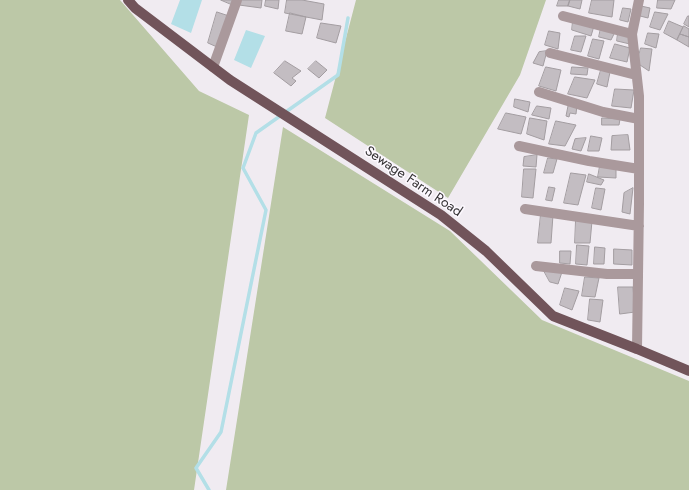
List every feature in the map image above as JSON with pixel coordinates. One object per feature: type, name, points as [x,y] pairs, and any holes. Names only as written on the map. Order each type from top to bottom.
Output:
[{"type":"main road","name":"Sewage Farm Road","points":[[128,0],[135,8],[230,80],[441,215],[486,251],[553,316],[689,371]]},
{"type":"street","points":[[213,67],[237,0]]},
{"type":"street","points":[[637,349],[639,96],[632,34],[639,0]]},
{"type":"street","points":[[563,16],[632,34]]},
{"type":"street","points":[[550,53],[636,74]]},
{"type":"street","points":[[539,92],[603,112],[639,119]]},
{"type":"street","points":[[519,146],[589,161],[639,169]]},
{"type":"street","points":[[525,209],[639,226]]},
{"type":"street","points":[[536,266],[607,274],[638,274]]},
{"type":"green space","points":[[0,0],[120,0],[199,91],[249,115],[194,490],[0,490]]},
{"type":"green space","points":[[356,0],[546,0],[520,75],[448,198],[325,118]]},
{"type":"green space","points":[[283,127],[450,231],[542,320],[689,381],[689,490],[226,490]]},
{"type":"water","points":[[180,0],[202,0],[191,33],[171,24]]},
{"type":"water","points":[[246,30],[265,36],[251,68],[234,60]]},
{"type":"building","points":[[221,0],[233,0],[231,4]]},
{"type":"building","points":[[240,0],[262,0],[261,8],[239,5]]},
{"type":"building","points":[[266,0],[279,0],[278,9],[265,6]]},
{"type":"building","points":[[287,0],[302,0],[324,4],[322,20],[285,13]]},
{"type":"building","points":[[559,0],[570,0],[568,6],[557,6]]},
{"type":"building","points":[[570,0],[582,0],[580,9],[568,6]]},
{"type":"building","points":[[592,0],[614,0],[612,17],[589,13]]},
{"type":"building","points":[[658,0],[675,0],[671,9],[657,8]]},
{"type":"building","points":[[641,6],[650,8],[648,18],[640,16]]},
{"type":"building","points":[[623,8],[631,9],[628,22],[620,20]]},
{"type":"building","points":[[217,12],[229,16],[217,47],[208,43]]},
{"type":"building","points":[[655,12],[668,14],[660,30],[650,27]]},
{"type":"building","points":[[290,13],[306,17],[302,34],[286,31]]},
{"type":"building","points":[[689,16],[689,27],[684,24]]},
{"type":"building","points":[[573,21],[594,26],[591,36],[572,30]]},
{"type":"building","points":[[669,21],[683,27],[677,40],[664,33]]},
{"type":"building","points":[[321,23],[341,26],[336,43],[317,38]]},
{"type":"building","points":[[684,26],[689,29],[689,37],[680,34]]},
{"type":"building","points":[[601,28],[615,32],[611,40],[599,37]]},
{"type":"building","points":[[549,31],[560,33],[558,49],[545,45]]},
{"type":"building","points":[[618,33],[630,35],[630,44],[617,41]]},
{"type":"building","points":[[648,33],[659,34],[656,48],[645,44]]},
{"type":"building","points":[[680,34],[689,37],[689,47],[677,40]]},
{"type":"building","points":[[575,36],[586,36],[581,52],[571,50]]},
{"type":"building","points":[[593,39],[604,41],[599,59],[588,56]]},
{"type":"building","points":[[615,44],[630,48],[627,62],[610,58]]},
{"type":"building","points":[[641,48],[652,49],[649,71],[637,63]]},
{"type":"building","points":[[547,51],[543,66],[533,63],[539,52]]},
{"type":"building","points":[[285,61],[301,71],[292,78],[296,81],[291,86],[274,73]]},
{"type":"building","points":[[316,61],[327,70],[319,78],[308,69]]},
{"type":"building","points":[[546,67],[561,70],[556,91],[539,86]]},
{"type":"building","points":[[572,67],[588,68],[587,75],[571,74]]},
{"type":"building","points":[[601,70],[610,72],[607,87],[597,84]]},
{"type":"building","points":[[575,77],[595,80],[587,98],[568,94]]},
{"type":"building","points":[[615,89],[634,90],[631,108],[612,106]]},
{"type":"building","points":[[515,99],[530,102],[528,112],[514,107]]},
{"type":"building","points":[[577,105],[576,114],[570,113],[569,117],[566,116],[568,106]]},
{"type":"building","points":[[537,106],[551,108],[549,119],[532,115]]},
{"type":"building","points":[[506,113],[526,117],[521,134],[498,129]]},
{"type":"building","points":[[530,118],[547,121],[544,140],[527,134]]},
{"type":"building","points":[[602,118],[620,119],[619,125],[602,125]]},
{"type":"building","points":[[556,121],[576,125],[565,146],[549,144]]},
{"type":"building","points":[[628,135],[630,150],[611,150],[612,136]]},
{"type":"building","points":[[591,136],[602,138],[599,151],[588,151]]},
{"type":"building","points":[[586,138],[581,151],[572,149],[575,139]]},
{"type":"building","points":[[537,155],[536,167],[523,166],[524,157]]},
{"type":"building","points":[[548,158],[557,159],[553,173],[544,173]]},
{"type":"building","points":[[600,166],[616,168],[616,178],[598,177]]},
{"type":"building","points":[[524,169],[536,169],[533,198],[522,197]]},
{"type":"building","points":[[571,173],[586,175],[578,205],[564,203]]},
{"type":"building","points":[[589,174],[604,180],[601,185],[587,182]]},
{"type":"building","points":[[549,187],[555,188],[552,201],[546,200]]},
{"type":"building","points":[[596,188],[605,189],[601,210],[592,208]]},
{"type":"building","points":[[633,188],[630,214],[622,212],[624,193]]},
{"type":"building","points":[[541,214],[553,215],[551,243],[538,243]]},
{"type":"building","points":[[576,219],[592,221],[590,243],[575,243]]},
{"type":"building","points":[[577,245],[589,246],[587,265],[576,264]]},
{"type":"building","points":[[595,247],[605,248],[604,264],[594,264]]},
{"type":"building","points":[[614,249],[632,250],[632,265],[614,264]]},
{"type":"building","points":[[560,251],[571,251],[570,264],[560,263]]},
{"type":"building","points":[[543,269],[562,272],[558,284],[550,282]]},
{"type":"building","points":[[585,277],[599,278],[595,297],[582,296]]},
{"type":"building","points":[[618,287],[633,287],[635,312],[620,314]]},
{"type":"building","points":[[565,288],[579,291],[572,310],[560,305]]},
{"type":"building","points":[[590,299],[603,300],[600,322],[588,320]]},
{"type":"waterway","points":[[209,490],[196,468],[221,432],[266,210],[243,168],[256,133],[338,75],[348,18]]}]
